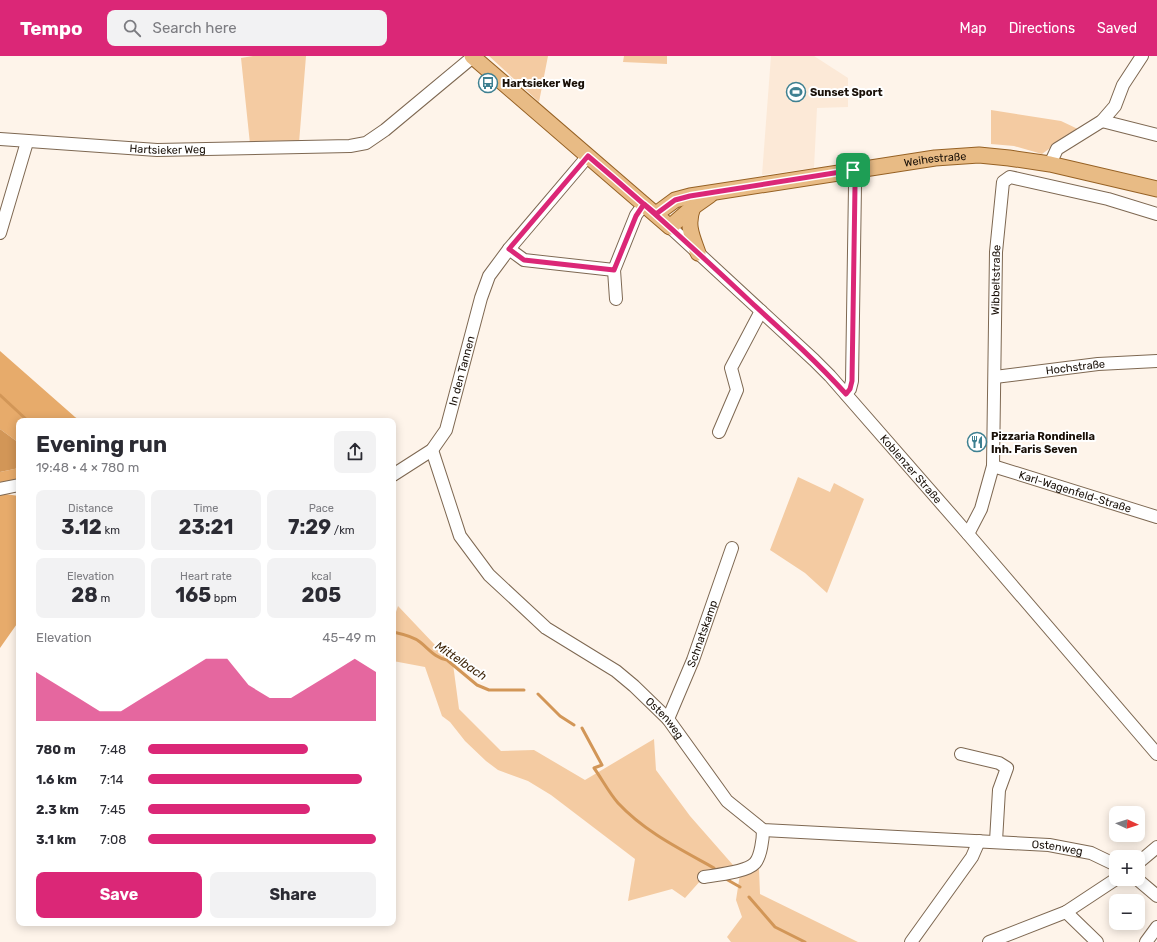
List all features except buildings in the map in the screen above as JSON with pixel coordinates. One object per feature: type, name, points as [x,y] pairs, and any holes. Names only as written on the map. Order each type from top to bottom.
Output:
[{"type":"main road","name":"Koblenzer Straße","points":[[473,56],[670,227]]},
{"type":"main road","name":"Weihestraße","points":[[656,214],[675,200],[690,196],[936,158],[979,155],[1050,164],[1157,189]]},
{"type":"main road","name":"Weihestraße","points":[[670,227],[693,207],[713,193]]},
{"type":"main road","points":[[693,207],[690,215],[689,227],[698,253]]},
{"type":"street","name":"Hartsieker Weg","points":[[0,139],[157,150],[355,145],[366,143],[385,130],[473,56]]},
{"type":"street","points":[[1050,164],[1057,149],[1102,121],[1115,106],[1123,85],[1142,56]]},
{"type":"street","points":[[1102,121],[1157,135]]},
{"type":"street","points":[[0,233],[27,142]]},
{"type":"street","name":"In den Tannen","points":[[396,473],[432,450],[446,430],[481,298],[489,276],[509,249],[588,156]]},
{"type":"street","points":[[846,394],[850,389],[852,381],[855,186],[853,170]]},
{"type":"street","name":"Wibbeltstraße","points":[[968,534],[981,509],[993,466],[996,252],[1003,182],[1010,177],[1108,199],[1157,214]]},
{"type":"street","points":[[616,299],[614,270],[636,216],[644,204]]},
{"type":"street","name":"Koblenzer Straße","points":[[670,227],[814,360],[846,394],[1157,754]]},
{"type":"street","points":[[509,249],[524,260],[614,270]]},
{"type":"street","points":[[719,432],[737,390],[731,368],[761,311]]},
{"type":"street","name":"Hochstraße","points":[[995,377],[1098,364],[1157,360]]},
{"type":"street","name":"Ostenweg","points":[[432,450],[460,536],[489,575],[546,628],[616,671],[634,686],[668,718],[727,801],[763,830],[979,842],[996,841],[1049,845],[1091,853],[1109,862]]},
{"type":"street","name":"Karl-Wagenfeld-Straße","points":[[993,466],[1157,517]]},
{"type":"street","points":[[0,489],[16,486]]},
{"type":"street","name":"Schnatskamp","points":[[668,718],[693,660],[732,548]]},
{"type":"street","points":[[961,754],[999,763],[1007,768],[999,790],[996,841]]},
{"type":"street","points":[[704,877],[743,870],[755,863],[762,845],[763,830]]},
{"type":"street","points":[[911,942],[972,857],[979,842]]},
{"type":"street","points":[[1145,857],[1157,847]]},
{"type":"street","points":[[989,942],[1066,912],[1109,884]]},
{"type":"street","points":[[1145,886],[1157,896]]},
{"type":"street","points":[[1066,912],[1096,942]]},
{"type":"street","points":[[1146,942],[1157,927]]},
{"type":"shaded area","points":[[253,56],[306,56],[299,143],[250,144],[241,58]]},
{"type":"shaded area","points":[[489,56],[548,56],[539,102]]},
{"type":"shaded area","points":[[624,56],[667,56],[667,64],[623,62]]},
{"type":"shaded area","points":[[771,56],[814,56],[848,78],[848,107],[817,108],[814,168],[762,175]]},
{"type":"shaded area","points":[[991,110],[1061,121],[1080,130],[1042,154],[1014,146],[991,144]]},
{"type":"shaded area","points":[[0,351],[76,418],[16,418],[16,441],[0,429]]},
{"type":"shaded area","points":[[0,429],[16,441],[16,469],[0,472]]},
{"type":"shaded area","points":[[16,469],[16,479],[6,482],[5,494],[16,496],[16,625],[0,648],[0,472]]},
{"type":"shaded area","points":[[798,477],[830,492],[834,483],[864,499],[827,593],[805,573],[770,550]]},
{"type":"shaded area","points":[[398,606],[453,664],[459,709],[501,751],[534,750],[585,780],[654,739],[656,770],[690,816],[740,873],[759,869],[760,894],[858,942],[731,942],[727,937],[742,917],[736,900],[740,874],[702,879],[685,898],[672,889],[628,901],[635,859],[551,795],[528,781],[498,770],[465,741],[450,722],[442,716],[425,667],[396,662],[396,612]]},
{"type":"waterway","name":"Mittelbach","points":[[0,395],[25,418]]},
{"type":"waterway","name":"Mittelbach","points":[[396,633],[414,638],[436,655],[447,660],[477,685],[489,690],[524,690]]},
{"type":"waterway","name":"Mittelbach","points":[[538,694],[560,716],[574,725]]},
{"type":"waterway","name":"Mittelbach","points":[[582,728],[602,765],[594,768],[618,803],[651,831],[714,868]]},
{"type":"waterway","name":"Mittelbach","points":[[726,879],[740,887]]},
{"type":"waterway","name":"Mittelbach","points":[[749,897],[775,927],[805,942]]},
{"type":"place","name":"Hartsieker Weg","points":[[488,83]]},
{"type":"place","name":"Sunset Sport","points":[[796,92]]},
{"type":"place","name":"Pizzaria Rondinella Inh. Faris Seven","points":[[977,442]]},
{"type":"route","points":[[853,170],[690,196],[675,200],[656,214],[644,204],[636,216],[614,270],[524,260],[509,249],[588,156],[656,214],[814,360],[846,394],[850,389],[852,381],[855,186],[853,170]]}]
